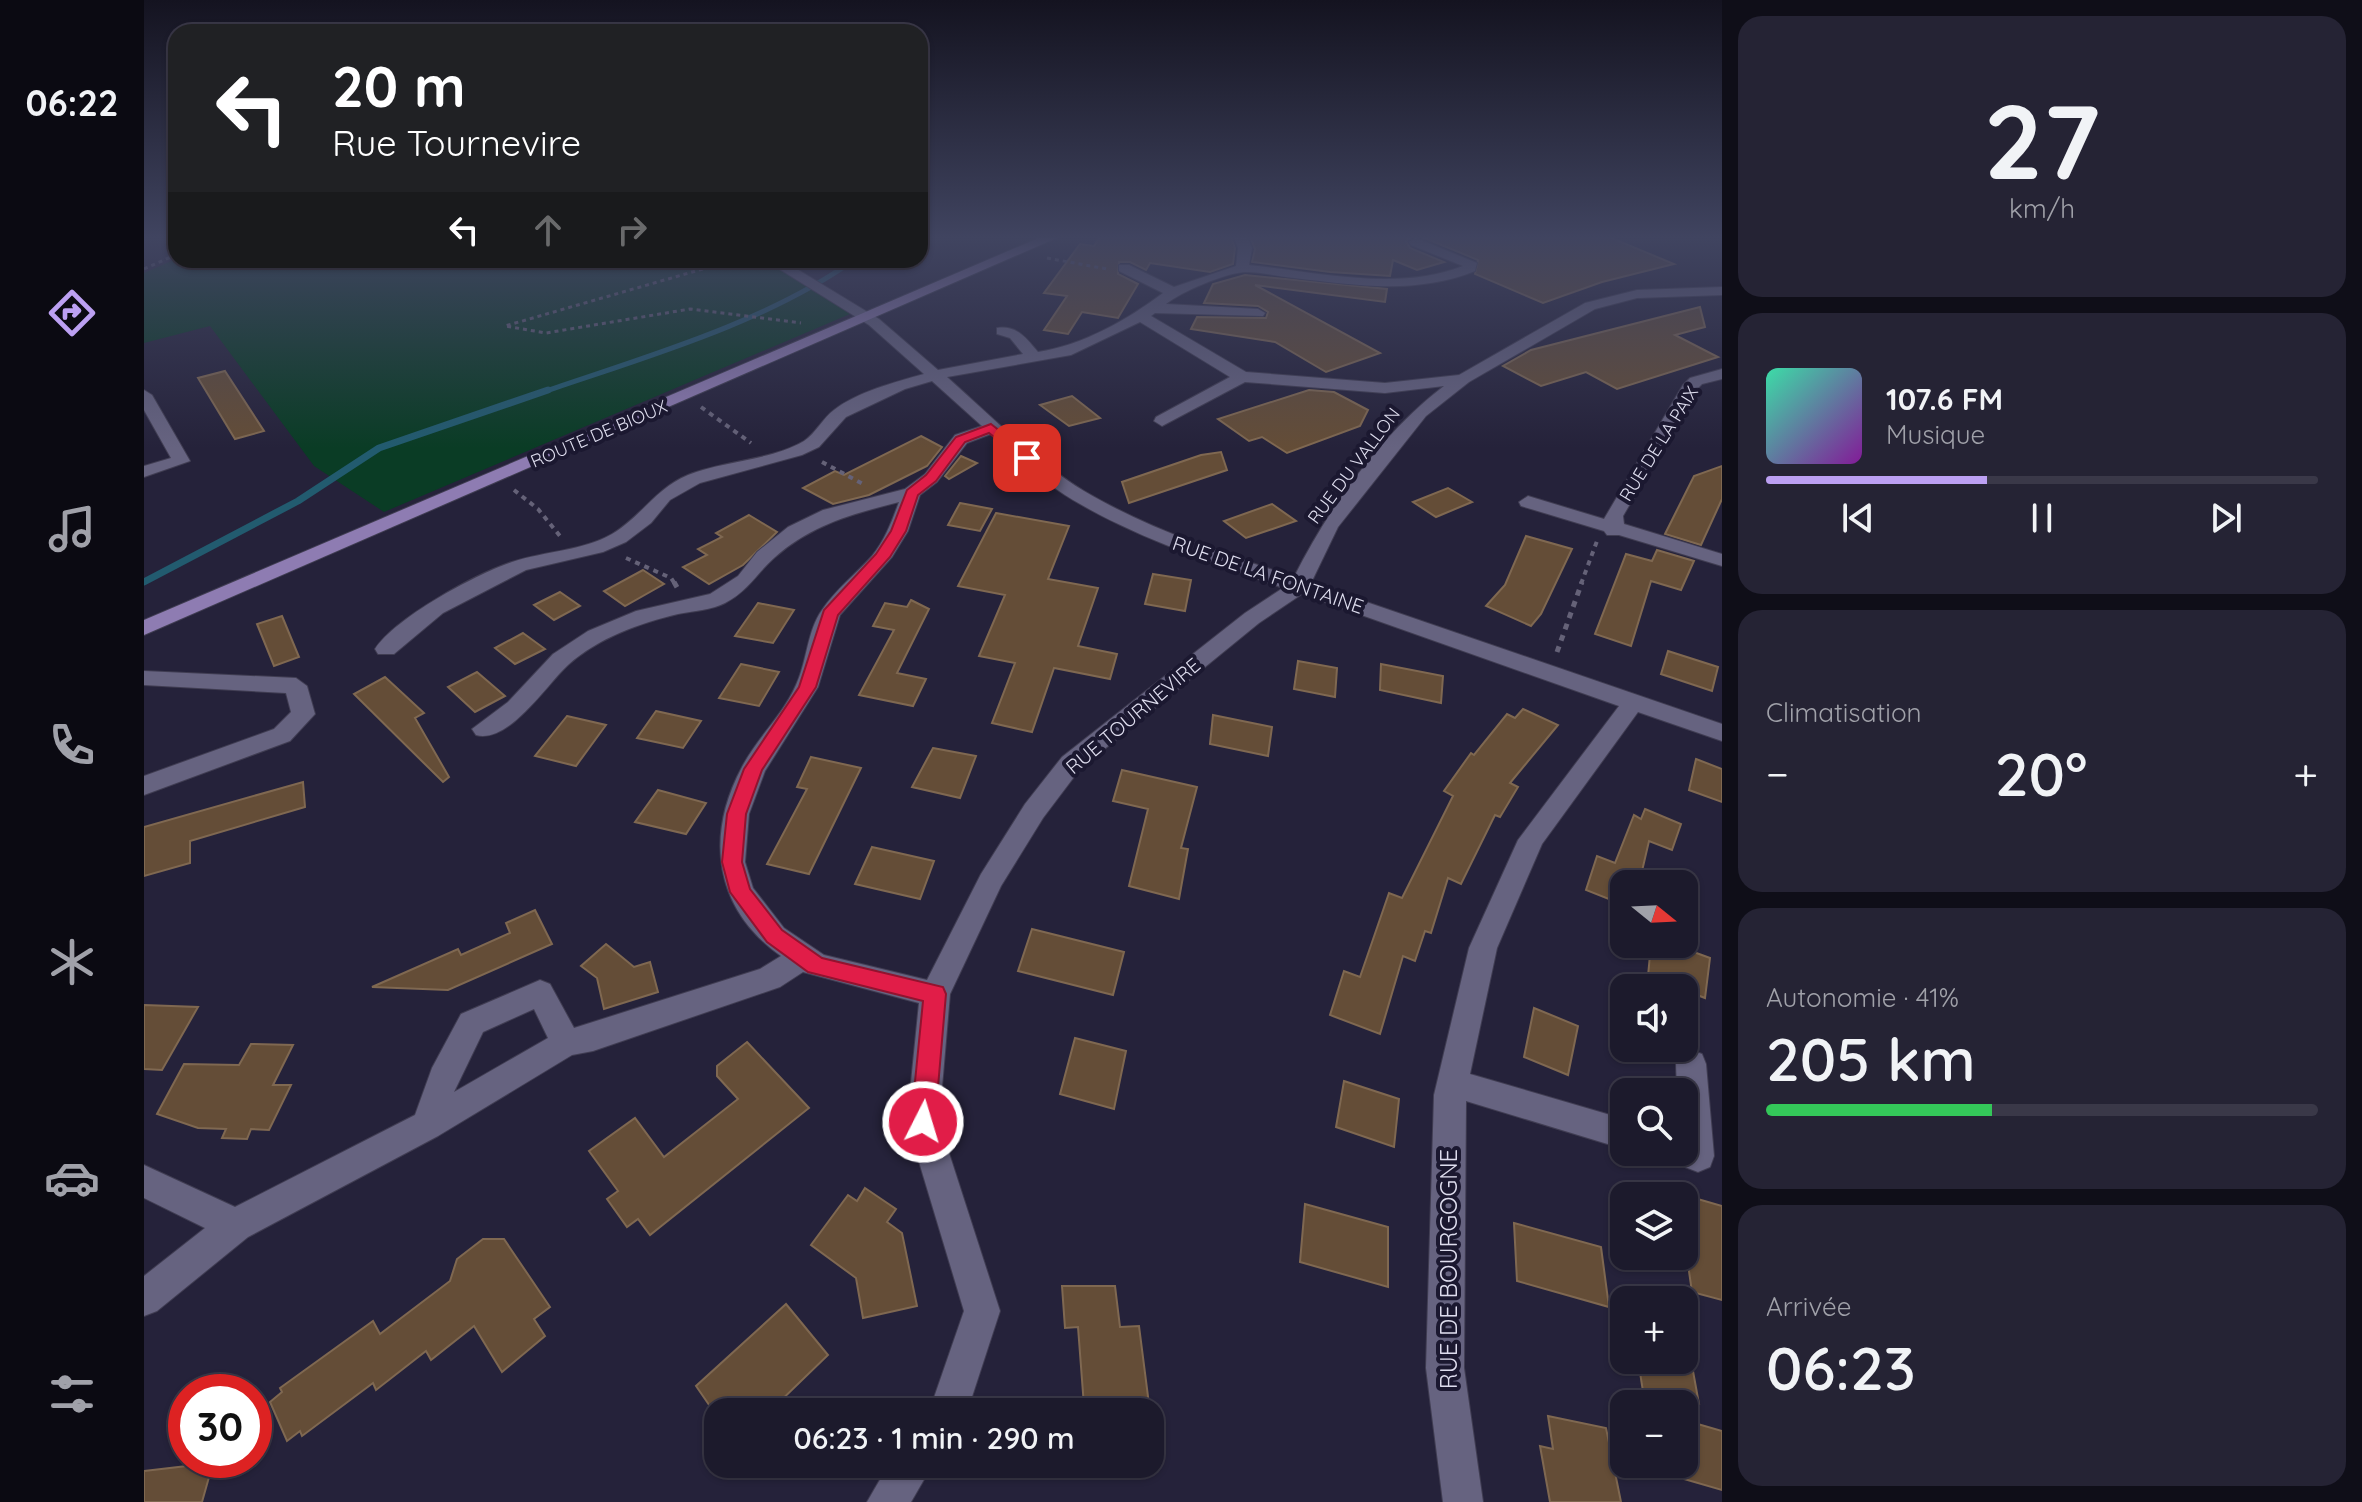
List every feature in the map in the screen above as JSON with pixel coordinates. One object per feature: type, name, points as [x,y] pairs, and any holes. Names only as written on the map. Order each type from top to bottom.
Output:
[{"type":"main road","name":"ROUTE DE BIOUX","points":[[144,628],[894,307]]},
{"type":"street","name":"RUE DE LA FONTAINE","points":[[850,307],[869,318],[991,428],[1056,480],[1125,522],[1160,538],[1722,733]]},
{"type":"street","points":[[386,649],[436,608],[476,586],[519,566],[596,548],[619,538],[644,519],[663,496],[694,479],[796,451],[813,443],[840,413],[863,400],[932,376],[1082,346],[1153,307]]},
{"type":"street","name":"RUE DU VALLON","points":[[1300,586],[1329,526],[1420,412],[1463,379],[1567,317],[1590,307]]},
{"type":"street","points":[[1146,312],[1258,313]]},
{"type":"street","points":[[1146,312],[1242,377],[1385,388],[1463,379]]},
{"type":"street","points":[[1002,331],[1015,335],[1034,357]]},
{"type":"street","name":"RUE DE LA PAIX","points":[[1614,531],[1614,516],[1689,388],[1696,381],[1722,374]]},
{"type":"street","points":[[1162,421],[1242,377]]},
{"type":"street","points":[[1385,388],[1420,412]]},
{"type":"street","points":[[144,395],[181,461],[144,472]]},
{"type":"street","points":[[484,729],[516,708],[561,659],[596,636],[643,616],[717,599],[745,580],[764,556],[795,531],[830,514],[912,493],[931,478],[961,439],[991,428]]},
{"type":"street","points":[[912,493],[898,531],[882,557],[830,613],[807,687],[753,769],[736,814],[732,862],[741,892],[774,936],[804,956],[828,969],[935,994],[923,1122],[982,1311],[953,1398]]},
{"type":"street","points":[[1528,502],[1614,531],[1722,560]]},
{"type":"street","name":"RUE TOURNEVIRE","points":[[935,994],[990,881],[1034,811],[1071,763],[1252,618],[1300,586]]},
{"type":"street","points":[[144,678],[296,686],[303,714],[282,735],[144,786]]},
{"type":"street","name":"RUE DE BOURGOGNE","points":[[1463,1502],[1445,1368],[1450,1095],[1483,948],[1531,840],[1633,703]]},
{"type":"street","points":[[144,1298],[236,1225],[427,1125],[566,1043],[593,1038],[770,978],[804,956]]},
{"type":"street","points":[[427,1125],[443,1078],[472,1023],[540,993],[566,1043]]},
{"type":"street","points":[[1691,1064],[1692,1078]]},
{"type":"street","points":[[1453,1083],[1610,1130]]},
{"type":"street","points":[[144,1181],[236,1225]]},
{"type":"street","points":[[887,1502],[903,1478]]},
{"type":"path","points":[[572,307],[505,326],[537,332],[575,329],[649,313],[688,309],[758,316]]},
{"type":"path","points":[[1549,674],[1597,540],[1614,531]]},
{"type":"green space","points":[[144,307],[840,307],[850,314],[384,512],[314,466],[210,326],[144,343]]},
{"type":"building","points":[[1059,307],[1124,307],[1118,318],[1082,312],[1068,334],[1044,330]]},
{"type":"building","points":[[1260,307],[1296,307],[1380,353],[1326,372],[1275,342],[1191,329],[1197,317],[1266,318],[1268,312]]},
{"type":"building","points":[[1700,307],[1705,327],[1675,335],[1718,357],[1617,389],[1586,372],[1541,386],[1503,366],[1531,350]]},
{"type":"building","points":[[225,371],[264,431],[235,439],[198,378]]},
{"type":"building","points":[[1309,390],[1334,392],[1368,410],[1360,426],[1287,453],[1262,437],[1249,441],[1218,419]]},
{"type":"building","points":[[1072,396],[1100,418],[1069,426],[1040,405]]},
{"type":"building","points":[[921,436],[942,447],[927,466],[869,495],[833,504],[803,488],[835,471],[844,475]]},
{"type":"building","points":[[1221,452],[1227,470],[1129,503],[1122,482],[1201,455]]},
{"type":"building","points":[[961,456],[977,463],[949,479],[945,476]]},
{"type":"building","points":[[1722,466],[1722,499],[1701,545],[1665,534],[1694,476]]},
{"type":"building","points":[[1448,488],[1472,502],[1436,517],[1413,502]]},
{"type":"building","points":[[960,503],[992,509],[980,531],[948,525]]},
{"type":"building","points":[[1272,504],[1296,521],[1246,538],[1224,521]]},
{"type":"building","points":[[996,513],[1069,526],[1048,579],[1098,588],[1078,646],[1117,654],[1110,679],[1054,668],[1032,732],[992,723],[1015,663],[979,656],[1005,595],[958,586]]},
{"type":"building","points":[[749,515],[777,532],[743,565],[709,584],[683,567],[707,555],[698,549],[722,537],[716,533]]},
{"type":"building","points":[[1526,536],[1572,549],[1541,614],[1531,626],[1486,606],[1505,585]]},
{"type":"building","points":[[1657,550],[1694,561],[1681,590],[1651,581],[1631,646],[1595,634],[1626,554],[1652,561]]},
{"type":"building","points":[[643,570],[664,584],[625,606],[604,591]]},
{"type":"building","points":[[1153,574],[1191,580],[1185,611],[1145,604]]},
{"type":"building","points":[[560,592],[580,606],[554,620],[534,605]]},
{"type":"building","points":[[911,600],[929,609],[897,673],[926,679],[913,706],[859,695],[894,630],[873,626],[885,603],[907,607]]},
{"type":"building","points":[[758,603],[794,610],[773,643],[735,636]]},
{"type":"building","points":[[282,616],[299,657],[274,666],[257,624]]},
{"type":"building","points":[[523,633],[545,649],[515,664],[495,648]]},
{"type":"building","points":[[1668,651],[1718,667],[1712,691],[1661,674]]},
{"type":"building","points":[[1298,661],[1337,668],[1335,697],[1294,689]]},
{"type":"building","points":[[741,664],[779,672],[759,706],[719,698]]},
{"type":"building","points":[[1381,664],[1443,676],[1441,703],[1380,690]]},
{"type":"building","points":[[477,672],[505,696],[475,712],[448,687]]},
{"type":"building","points":[[385,677],[424,713],[415,718],[449,777],[443,782],[354,694]]},
{"type":"building","points":[[1523,709],[1558,725],[1510,783],[1518,787],[1500,817],[1495,815],[1461,884],[1448,878],[1431,933],[1425,931],[1415,961],[1403,956],[1380,1034],[1330,1015],[1344,971],[1360,977],[1389,893],[1402,898],[1453,796],[1444,791],[1471,753],[1474,755],[1507,714],[1515,718]]},
{"type":"building","points":[[656,711],[701,721],[683,748],[637,738]]},
{"type":"building","points":[[1213,715],[1272,727],[1268,756],[1210,744]]},
{"type":"building","points":[[567,716],[606,725],[576,766],[535,756]]},
{"type":"building","points":[[933,748],[976,756],[960,798],[912,787]]},
{"type":"building","points":[[811,757],[861,768],[809,874],[767,864],[807,789],[797,787]]},
{"type":"building","points":[[1696,759],[1722,769],[1722,802],[1689,790]]},
{"type":"building","points":[[1122,770],[1197,787],[1181,848],[1188,849],[1179,899],[1129,886],[1148,809],[1113,801]]},
{"type":"building","points":[[303,782],[305,807],[190,841],[190,863],[144,876],[144,827]]},
{"type":"building","points":[[658,790],[706,803],[686,834],[635,822]]},
{"type":"building","points":[[1645,809],[1681,824],[1672,850],[1649,841],[1642,870],[1610,870],[1610,899],[1586,890],[1597,856],[1615,863],[1634,815],[1641,819]]},
{"type":"building","points":[[872,847],[934,861],[920,899],[855,884]]},
{"type":"building","points":[[535,910],[552,944],[448,990],[372,987],[458,949],[461,955],[510,933],[506,923]]},
{"type":"building","points":[[1032,929],[1124,952],[1113,995],[1018,971]]},
{"type":"building","points":[[606,944],[634,967],[650,962],[658,992],[604,1009],[597,978],[581,966]]},
{"type":"building","points":[[1698,954],[1710,958],[1705,998],[1698,995],[1698,974],[1648,974],[1650,958],[1698,958]]},
{"type":"building","points":[[144,1005],[198,1007],[162,1070],[144,1069]]},
{"type":"building","points":[[1534,1008],[1578,1026],[1568,1075],[1524,1057]]},
{"type":"building","points":[[1075,1038],[1126,1051],[1114,1109],[1060,1094]]},
{"type":"building","points":[[747,1042],[809,1108],[650,1235],[638,1219],[627,1227],[607,1199],[618,1191],[589,1151],[635,1118],[664,1157],[738,1099],[717,1076],[717,1066]]},
{"type":"building","points":[[251,1044],[293,1045],[273,1085],[291,1085],[269,1130],[251,1129],[247,1139],[222,1138],[226,1129],[198,1128],[157,1114],[184,1064],[239,1065]]},
{"type":"building","points":[[1344,1081],[1399,1099],[1394,1147],[1336,1127]]},
{"type":"building","points":[[865,1188],[896,1209],[887,1222],[902,1233],[917,1306],[863,1318],[856,1278],[811,1245],[848,1195],[857,1201]]},
{"type":"building","points":[[1698,1199],[1722,1206],[1722,1300],[1698,1294],[1698,1286],[1691,1286],[1689,1270],[1698,1270]]},
{"type":"building","points":[[1305,1204],[1388,1227],[1388,1287],[1300,1262]]},
{"type":"building","points":[[1514,1223],[1601,1247],[1609,1307],[1517,1281]]},
{"type":"building","points":[[483,1239],[504,1239],[550,1307],[534,1319],[545,1336],[502,1372],[474,1326],[431,1360],[426,1351],[376,1390],[373,1383],[302,1436],[300,1431],[287,1441],[272,1407],[272,1400],[282,1392],[280,1388],[373,1321],[380,1334],[450,1281],[457,1259]]},
{"type":"building","points":[[1062,1286],[1115,1286],[1120,1327],[1139,1326],[1148,1398],[1083,1398],[1078,1327],[1065,1328]]},
{"type":"building","points":[[786,1304],[828,1355],[783,1398],[704,1398],[696,1386]]},
{"type":"building","points":[[1640,1374],[1694,1374],[1696,1390],[1643,1390]]},
{"type":"building","points":[[1548,1416],[1606,1428],[1610,1448],[1610,1478],[1616,1478],[1621,1502],[1550,1502],[1540,1446],[1553,1449]]},
{"type":"building","points":[[1698,1424],[1722,1431],[1722,1490],[1684,1479],[1698,1478]]},
{"type":"building","points":[[168,1468],[168,1478],[209,1478],[202,1502],[144,1502],[144,1471]]},
{"type":"waterway","points":[[543,392],[663,351],[771,307]]},
{"type":"waterway","points":[[144,582],[298,501],[379,448],[548,390]]},
{"type":"route","points":[[923,1122],[935,994],[816,965],[774,936],[741,892],[732,862],[736,814],[753,769],[785,725],[807,687],[830,613],[882,557],[898,531],[912,493],[931,478],[961,439],[991,428],[1027,458]]}]
